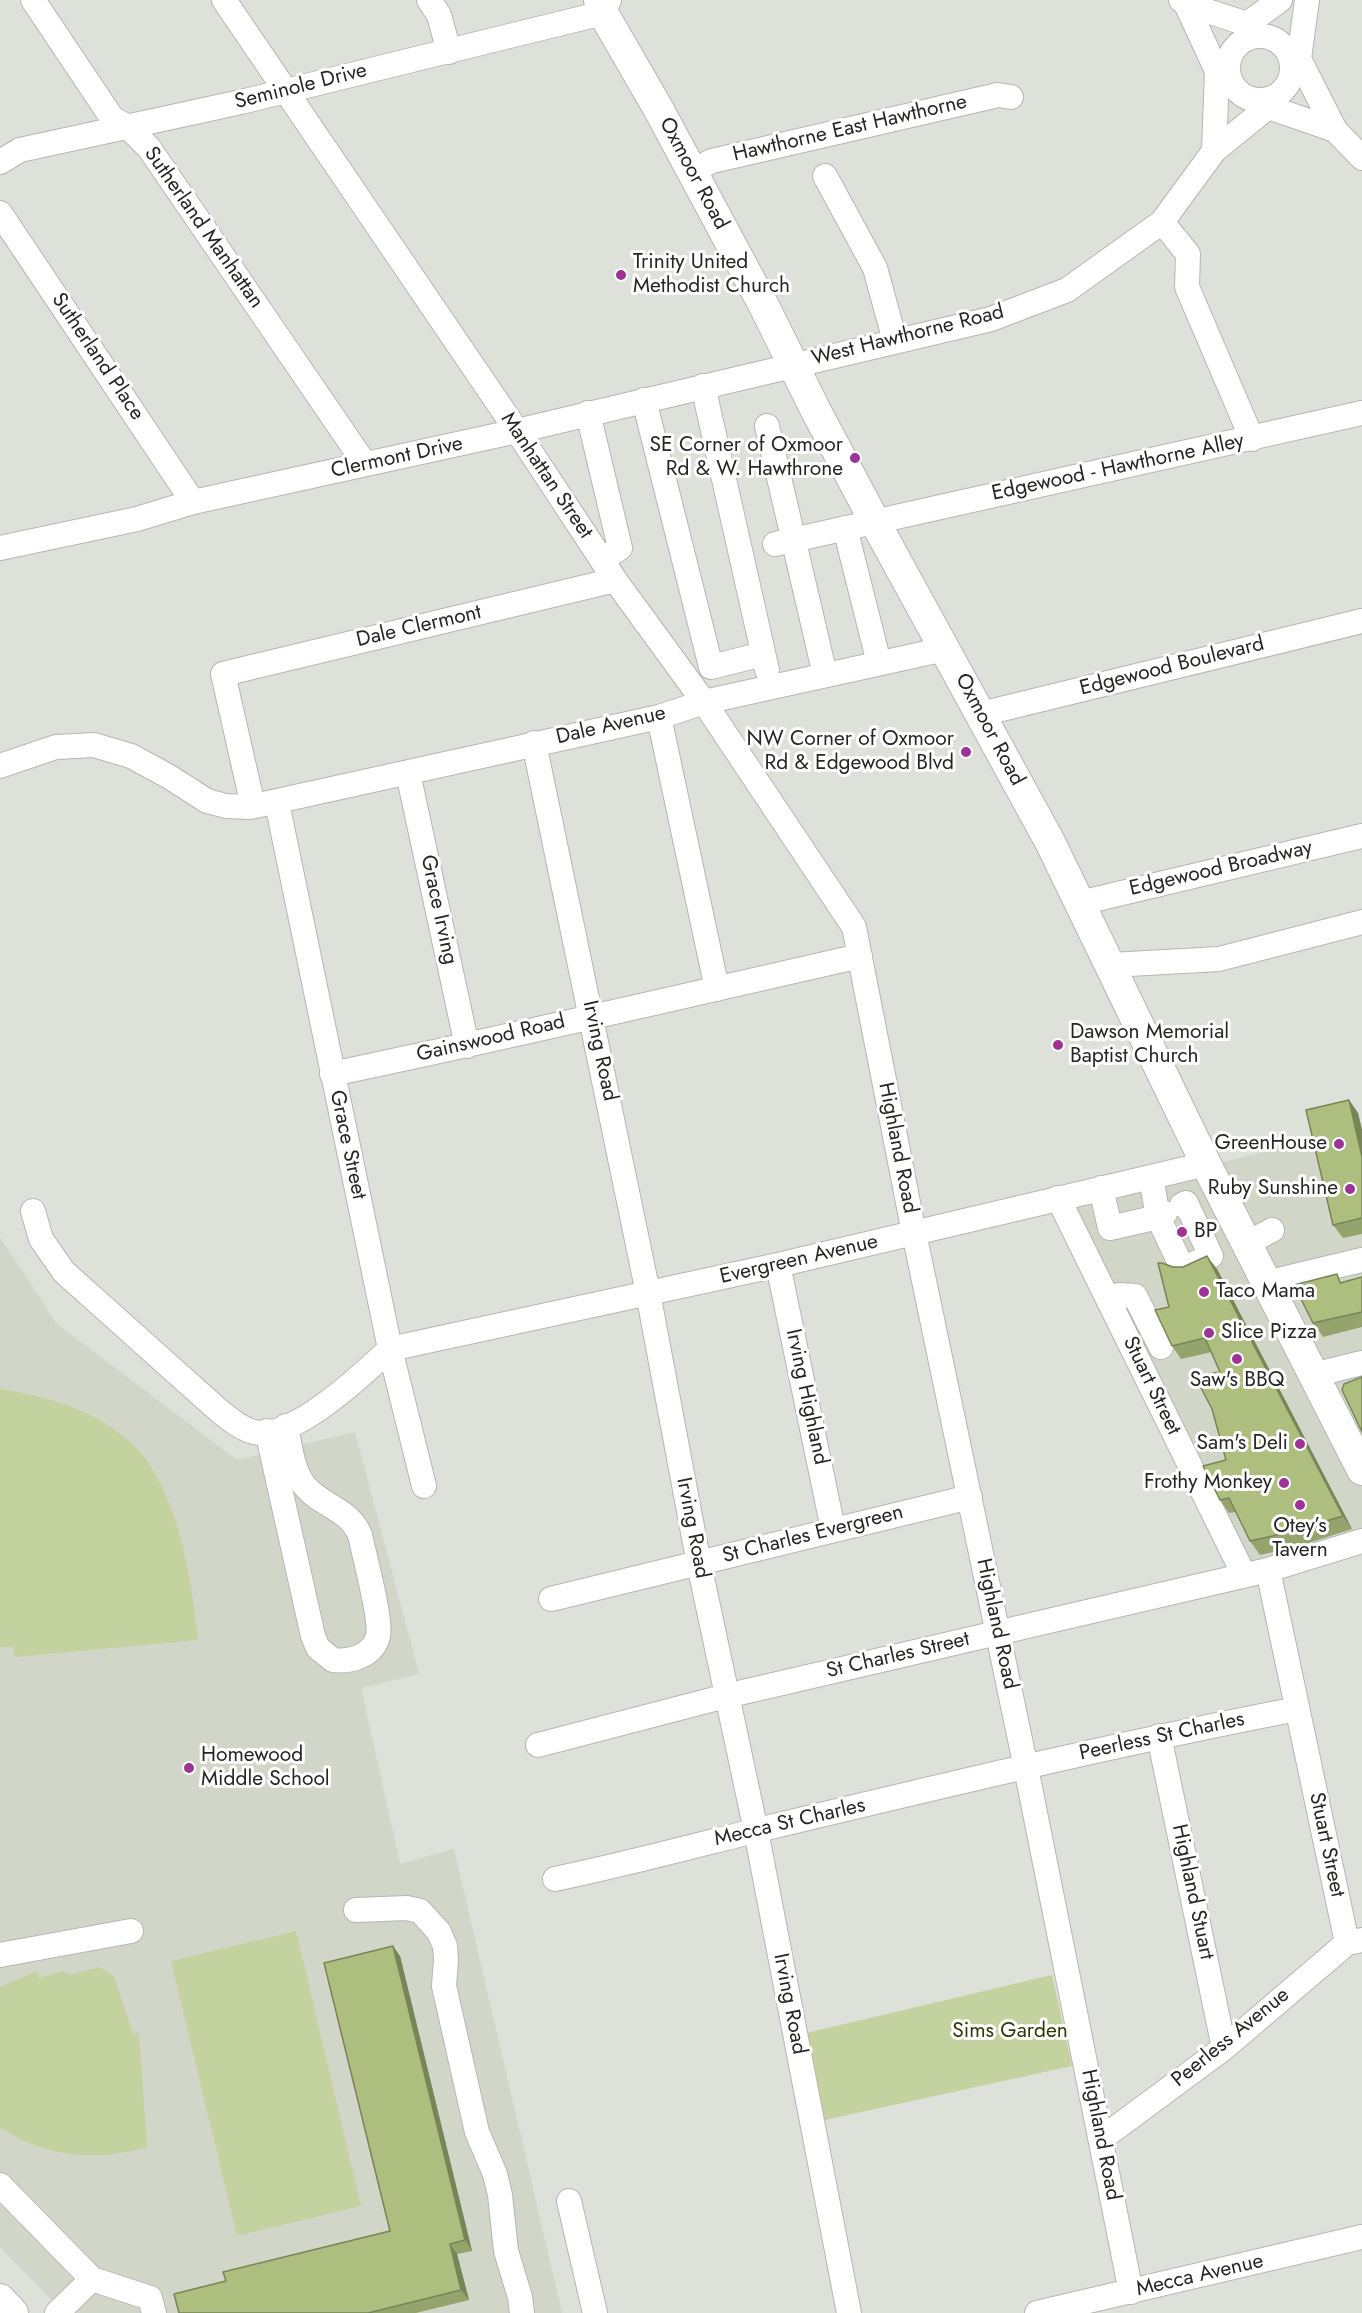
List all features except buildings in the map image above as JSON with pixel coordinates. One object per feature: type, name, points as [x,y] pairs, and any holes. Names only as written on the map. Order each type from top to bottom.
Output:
[{"type":"main road","name":"Oxmoor Road","points":[[604,4],[691,172],[763,304],[874,522],[981,714],[1080,903],[1221,1195],[1252,1234],[1266,1283],[1362,1470]]},
{"type":"main road","points":[[0,2299],[13,2313]]},
{"type":"street","name":"Sutherland Manhattan","points":[[33,0],[112,118],[128,127],[149,148],[365,464]]},
{"type":"street","name":"Manhattan Street","points":[[224,0],[517,431],[608,570],[704,702],[854,927],[860,956]]},
{"type":"street","points":[[429,0],[440,15],[449,52]]},
{"type":"street","points":[[1214,151],[1222,70],[1233,49],[1280,0]]},
{"type":"street","points":[[1267,103],[1282,91],[1292,72],[1307,0]]},
{"type":"street","points":[[1184,2],[1248,31],[1271,37],[1280,43],[1295,60],[1335,130],[1362,158]]},
{"type":"street","points":[[1184,2],[1222,70],[1243,95],[1335,130]]},
{"type":"street","name":"Seminole Drive","points":[[0,162],[20,150],[241,102],[449,52],[604,4]]},
{"type":"street","name":"Hawthorne East Hawthorne","points":[[691,172],[712,161],[998,95],[1011,97]]},
{"type":"street","name":"West Hawthorne Road","points":[[793,365],[991,319],[1067,290],[1162,222],[1214,151],[1267,103]]},
{"type":"street","points":[[825,176],[875,268],[895,341]]},
{"type":"street","name":"Sutherland Place","points":[[0,213],[193,501]]},
{"type":"street","points":[[1162,222],[1188,254],[1187,287],[1252,439]]},
{"type":"street","name":"Clermont Drive","points":[[2,542],[137,519],[193,501],[517,431],[793,365]]},
{"type":"street","points":[[703,386],[771,687]]},
{"type":"street","points":[[644,400],[711,667],[763,654]]},
{"type":"street","points":[[588,413],[620,548],[608,570]]},
{"type":"street","name":"Edgewood - Hawthorne Alley","points":[[874,522],[1362,414]]},
{"type":"street","points":[[767,426],[785,542],[825,675]]},
{"type":"street","points":[[785,542],[874,522]]},
{"type":"street","points":[[845,528],[879,663]]},
{"type":"street","name":"Dale Clermont","points":[[254,806],[223,674],[608,570]]},
{"type":"street","name":"Edgewood Boulevard","points":[[981,714],[1362,621]]},
{"type":"street","name":"Dale Avenue","points":[[0,766],[56,747],[94,745],[131,756],[207,801],[226,806],[254,806],[277,803],[534,743],[659,717],[704,702],[945,649]]},
{"type":"street","points":[[659,717],[717,988]]},
{"type":"street","name":"Irving Road","points":[[534,743],[648,1293],[699,1564],[756,1830],[849,2313]]},
{"type":"street","name":"Grace Irving","points":[[408,773],[467,1046]]},
{"type":"street","name":"Grace Street","points":[[277,803],[390,1349],[424,1486]]},
{"type":"street","name":"Edgewood Broadway","points":[[1080,903],[1362,836]]},
{"type":"street","points":[[1111,965],[1219,959],[1362,922]]},
{"type":"street","name":"Gainswood Road","points":[[332,1074],[467,1046],[860,956]]},
{"type":"street","name":"Highland Road","points":[[860,956],[914,1233],[1026,1768],[1131,2292]]},
{"type":"street","name":"Evergreen Avenue","points":[[390,1349],[778,1266],[1206,1164]]},
{"type":"street","points":[[1151,1177],[1192,1243]]},
{"type":"street","points":[[1101,1188],[1110,1228],[1174,1212],[1221,1195]]},
{"type":"street","name":"Stuart Street","points":[[1058,1198],[1244,1575]]},
{"type":"street","points":[[33,1211],[41,1239],[64,1272],[238,1425],[259,1433],[277,1429],[319,1409],[350,1387],[390,1349]]},
{"type":"street","points":[[1174,1212],[1192,1243]]},
{"type":"street","points":[[1192,1243],[1252,1234]]},
{"type":"street","points":[[1266,1283],[1362,1260]]},
{"type":"street","name":"Irving Highland","points":[[778,1266],[833,1529]]},
{"type":"street","points":[[1108,1300],[1119,1295],[1136,1296],[1161,1347]]},
{"type":"street","points":[[1313,1375],[1362,1363]]},
{"type":"street","points":[[277,1429],[304,1486],[355,1523],[360,1535],[379,1627],[374,1646],[359,1658],[333,1660],[318,1648],[313,1636],[277,1429]]},
{"type":"street","name":"St Charles Evergreen","points":[[551,1599],[970,1497]]},
{"type":"street","name":"St Charles Street","points":[[538,1745],[726,1696],[1268,1570],[1362,1541]]},
{"type":"street","name":"Stuart Street","points":[[1268,1570],[1297,1709],[1355,1942]]},
{"type":"street","name":"Peerless St Charles","points":[[1026,1768],[1160,1736],[1297,1709]]},
{"type":"street","name":"Highland Stuart","points":[[1160,1736],[1224,2048]]},
{"type":"street","name":"Mecca St Charles","points":[[555,1879],[627,1864],[756,1830],[1026,1768]]},
{"type":"street","points":[[356,1910],[387,1907],[420,1911],[439,1932],[445,1946],[444,1986],[477,2132],[495,2174],[500,2195],[506,2251],[520,2297],[522,2313]]},
{"type":"street","points":[[0,1955],[131,1931]]},
{"type":"street","name":"Peerless Avenue","points":[[1101,2139],[1224,2048],[1355,1942]]},
{"type":"street","points":[[0,2185],[92,2279],[150,2298],[154,2313]]},
{"type":"street","points":[[568,2201],[595,2313]]},
{"type":"street","name":"Mecca Avenue","points":[[1037,2313],[1362,2237]]},
{"type":"street","points":[[57,2313],[92,2279]]},
{"type":"shaded area","points":[[1362,1128],[1362,1537],[1248,1569],[1064,1201]]},
{"type":"shaded area","name":"Homewood Middle School","points":[[0,1237],[56,1323],[237,1460],[355,1432],[419,1674],[361,1688],[400,1864],[454,1849],[562,2313],[64,2313],[0,2247]]},
{"type":"green space","points":[[0,1389],[52,1400],[84,1412],[115,1430],[146,1459],[159,1481],[179,1533],[191,1589],[198,1640],[15,1657],[13,1647],[0,1647]]},
{"type":"green space","points":[[296,1931],[361,2206],[237,2236],[171,1961]]},
{"type":"green space","points":[[99,1967],[114,1976],[133,2034],[139,2032],[147,2147],[129,2152],[90,2155],[71,2154],[34,2145],[0,2127],[0,1987],[37,1971],[39,1978],[62,1971],[70,1975]]},
{"type":"green space","name":"Sims Garden","points":[[1052,1975],[1072,2066],[820,2121],[802,2034]]},
{"type":"place","name":"Trinity United Methodist Church","points":[[621,275]]},
{"type":"place","name":"SE Corner of Oxmoor Rd & W. Hawthrone","points":[[855,458]]},
{"type":"place","name":"NW Corner of Oxmoor Rd & Edgewood Blvd","points":[[966,752]]},
{"type":"place","name":"Dawson Memorial Baptist Church","points":[[1058,1045]]},
{"type":"place","name":"GreenHouse","points":[[1339,1144]]},
{"type":"place","name":"Ruby Sunshine","points":[[1350,1189]]},
{"type":"place","name":"BP","points":[[1182,1232]]},
{"type":"place","name":"Taco Mama","points":[[1204,1292]]},
{"type":"place","name":"Slice Pizza","points":[[1209,1333]]},
{"type":"place","name":"Saw's BBQ","points":[[1237,1359]]},
{"type":"place","name":"Sam's Deli","points":[[1300,1444]]},
{"type":"place","name":"Frothy Monkey","points":[[1284,1483]]},
{"type":"place","name":"Otey’s Tavern","points":[[1300,1505]]},
{"type":"place","name":"Homewood Middle School","points":[[189,1768]]}]
